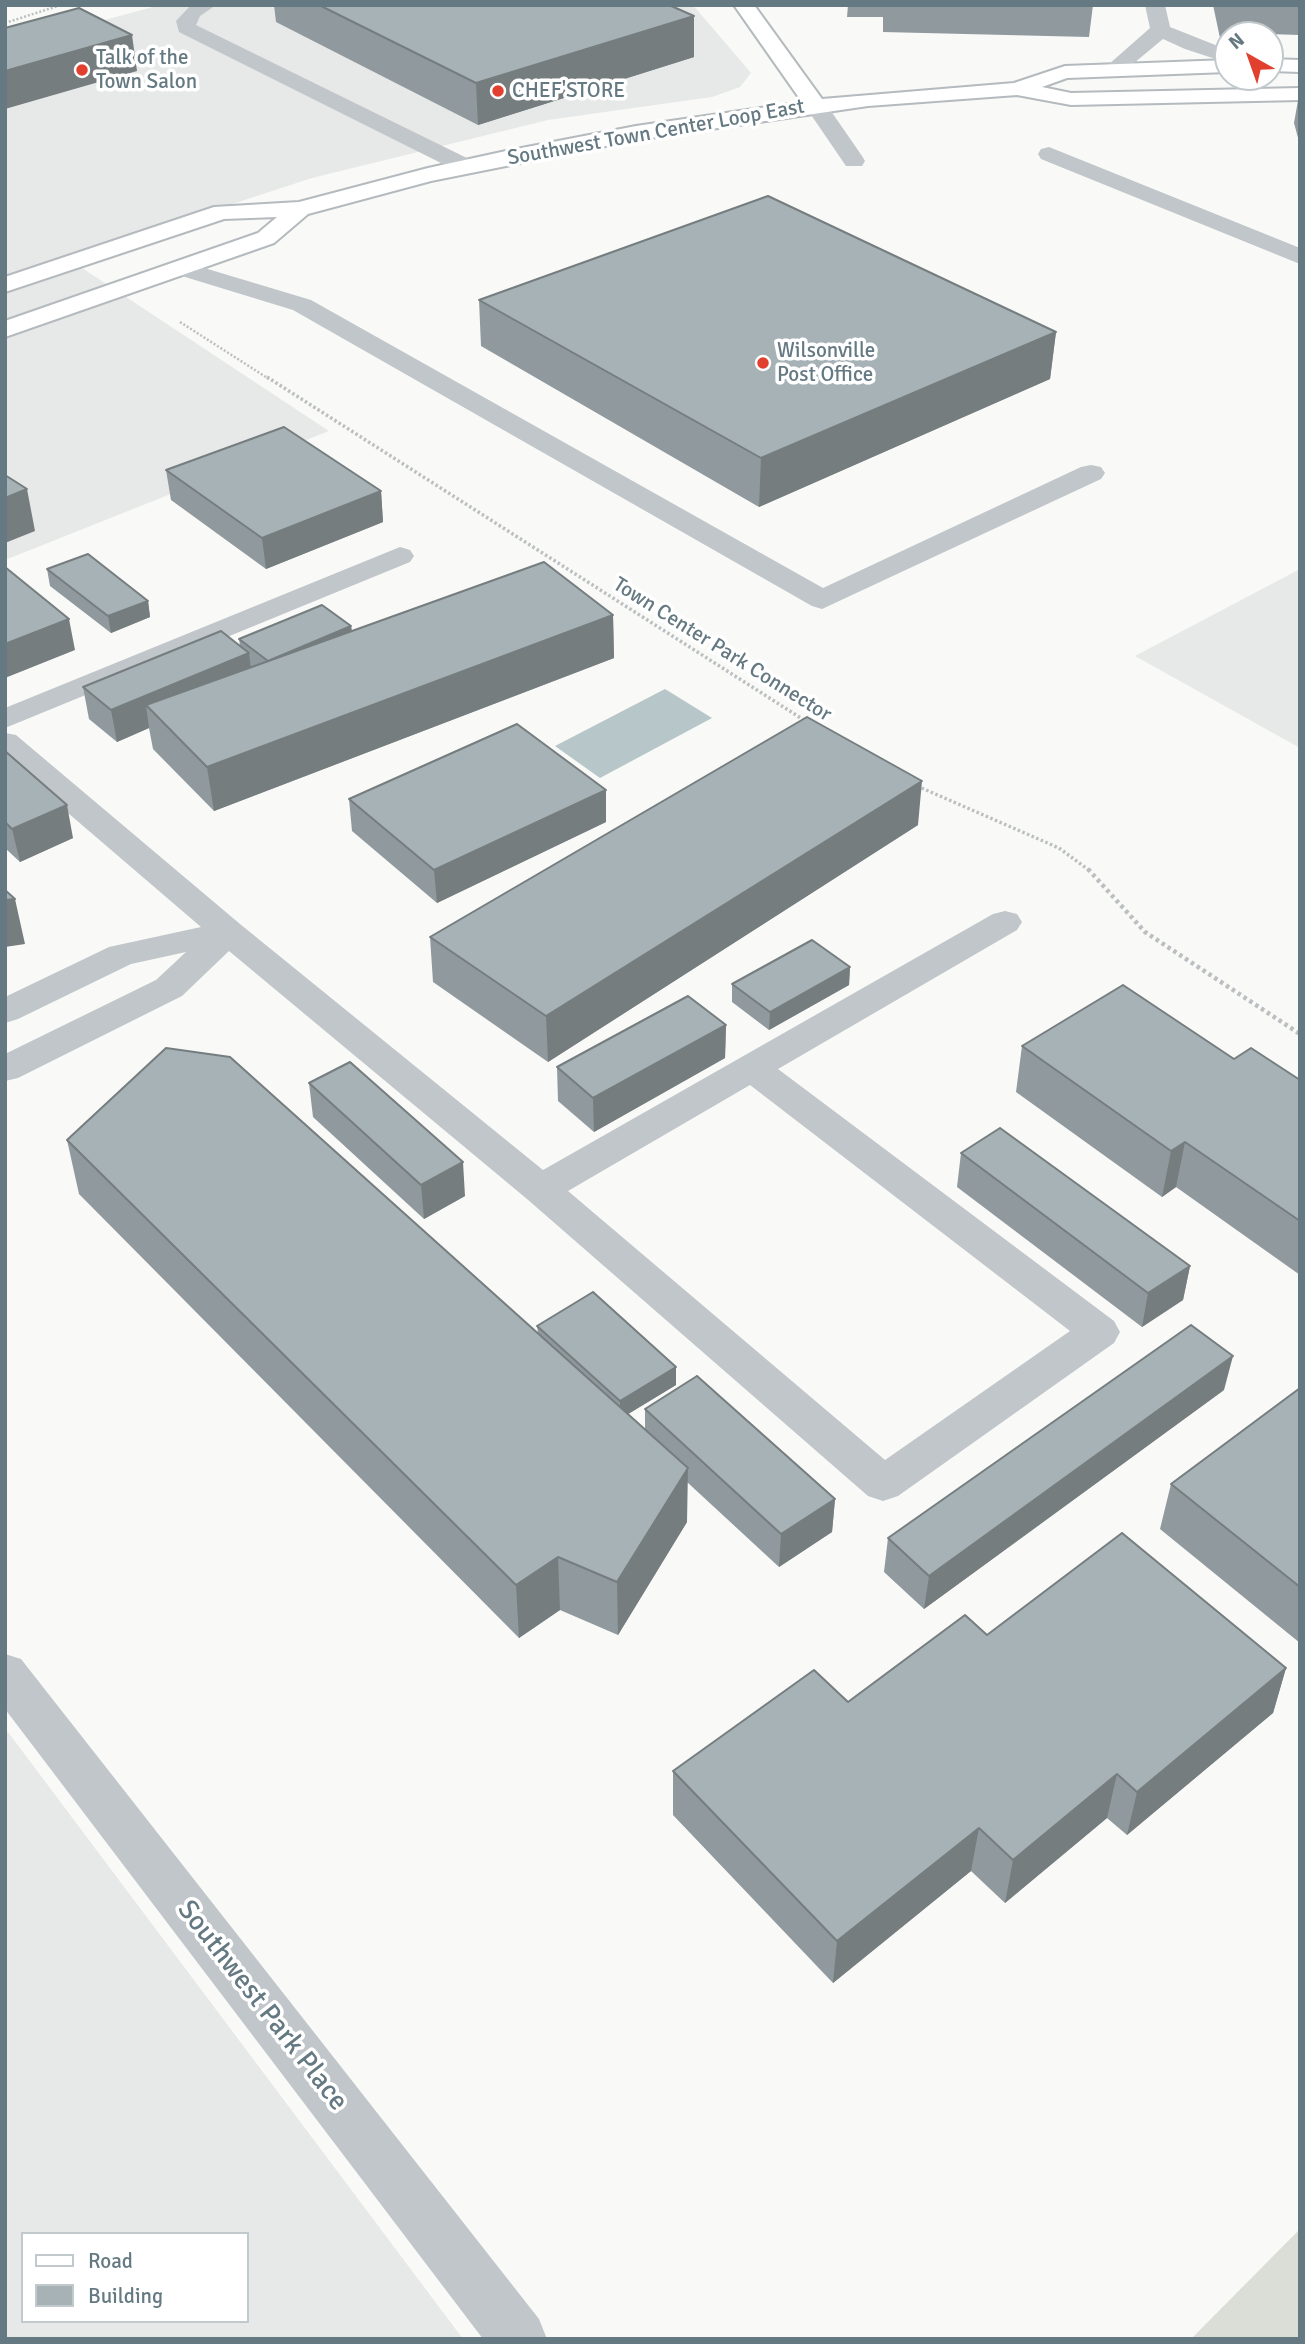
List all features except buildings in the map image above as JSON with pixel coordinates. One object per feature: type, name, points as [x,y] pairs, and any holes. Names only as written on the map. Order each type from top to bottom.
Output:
[{"type":"main road","points":[[744,5],[816,106]]},
{"type":"main road","name":"Southwest Town Center Loop East","points":[[5,285],[222,212],[300,209],[467,167],[636,133],[816,106],[1017,89],[1065,72],[1214,66]]},
{"type":"main road","name":"Southwest Town Center Loop East","points":[[1017,89],[1071,99],[1300,94]]},
{"type":"main road","name":"Southwest Town Center Loop East","points":[[5,330],[266,238],[300,209]]},
{"type":"street","points":[[206,5],[193,12],[186,21],[186,27],[467,167]]},
{"type":"street","points":[[1155,5],[1161,30]]},
{"type":"street","points":[[1161,30],[1214,52]]},
{"type":"street","points":[[1115,69],[1161,30]]},
{"type":"street","points":[[816,106],[854,161]]},
{"type":"street","points":[[1049,154],[1300,257]]},
{"type":"street","points":[[1234,230],[1300,232]]},
{"type":"street","points":[[181,268],[302,304],[822,600],[1091,473]]},
{"type":"street","points":[[5,719],[401,556]]},
{"type":"street","points":[[5,742],[228,932],[541,1189],[883,1484],[1099,1332],[752,1068]]},
{"type":"street","points":[[541,1189],[1005,922]]},
{"type":"street","points":[[5,1011],[121,955],[228,932]]},
{"type":"street","points":[[5,1069],[169,988],[228,932]]},
{"type":"street","name":"Southwest Park Place","points":[[5,1673],[519,2339]]},
{"type":"path","points":[[5,23],[61,5]]},
{"type":"path","name":"Town Center Park Connector","points":[[123,288],[814,727]]},
{"type":"path","points":[[908,781],[1059,848],[1088,869],[1145,932],[1300,1034]]},
{"type":"shaded area","points":[[160,5],[693,5],[751,73],[740,87],[712,97],[548,120],[312,178],[67,258],[329,431],[5,560],[5,47]]},
{"type":"shaded area","points":[[1300,569],[1300,748],[1135,656]]},
{"type":"shaded area","points":[[665,689],[712,718],[600,778],[555,746]]},
{"type":"shaded area","points":[[5,1728],[463,2339],[5,2339]]},
{"type":"shaded area","points":[[1300,2229],[1300,2339],[1191,2339]]},
{"type":"place","name":"Talk of the Town Salon","points":[[82,70]]},
{"type":"place","name":"CHEF'STORE","points":[[498,91]]},
{"type":"place","name":"Wilsonville Post Office","points":[[763,363]]}]
